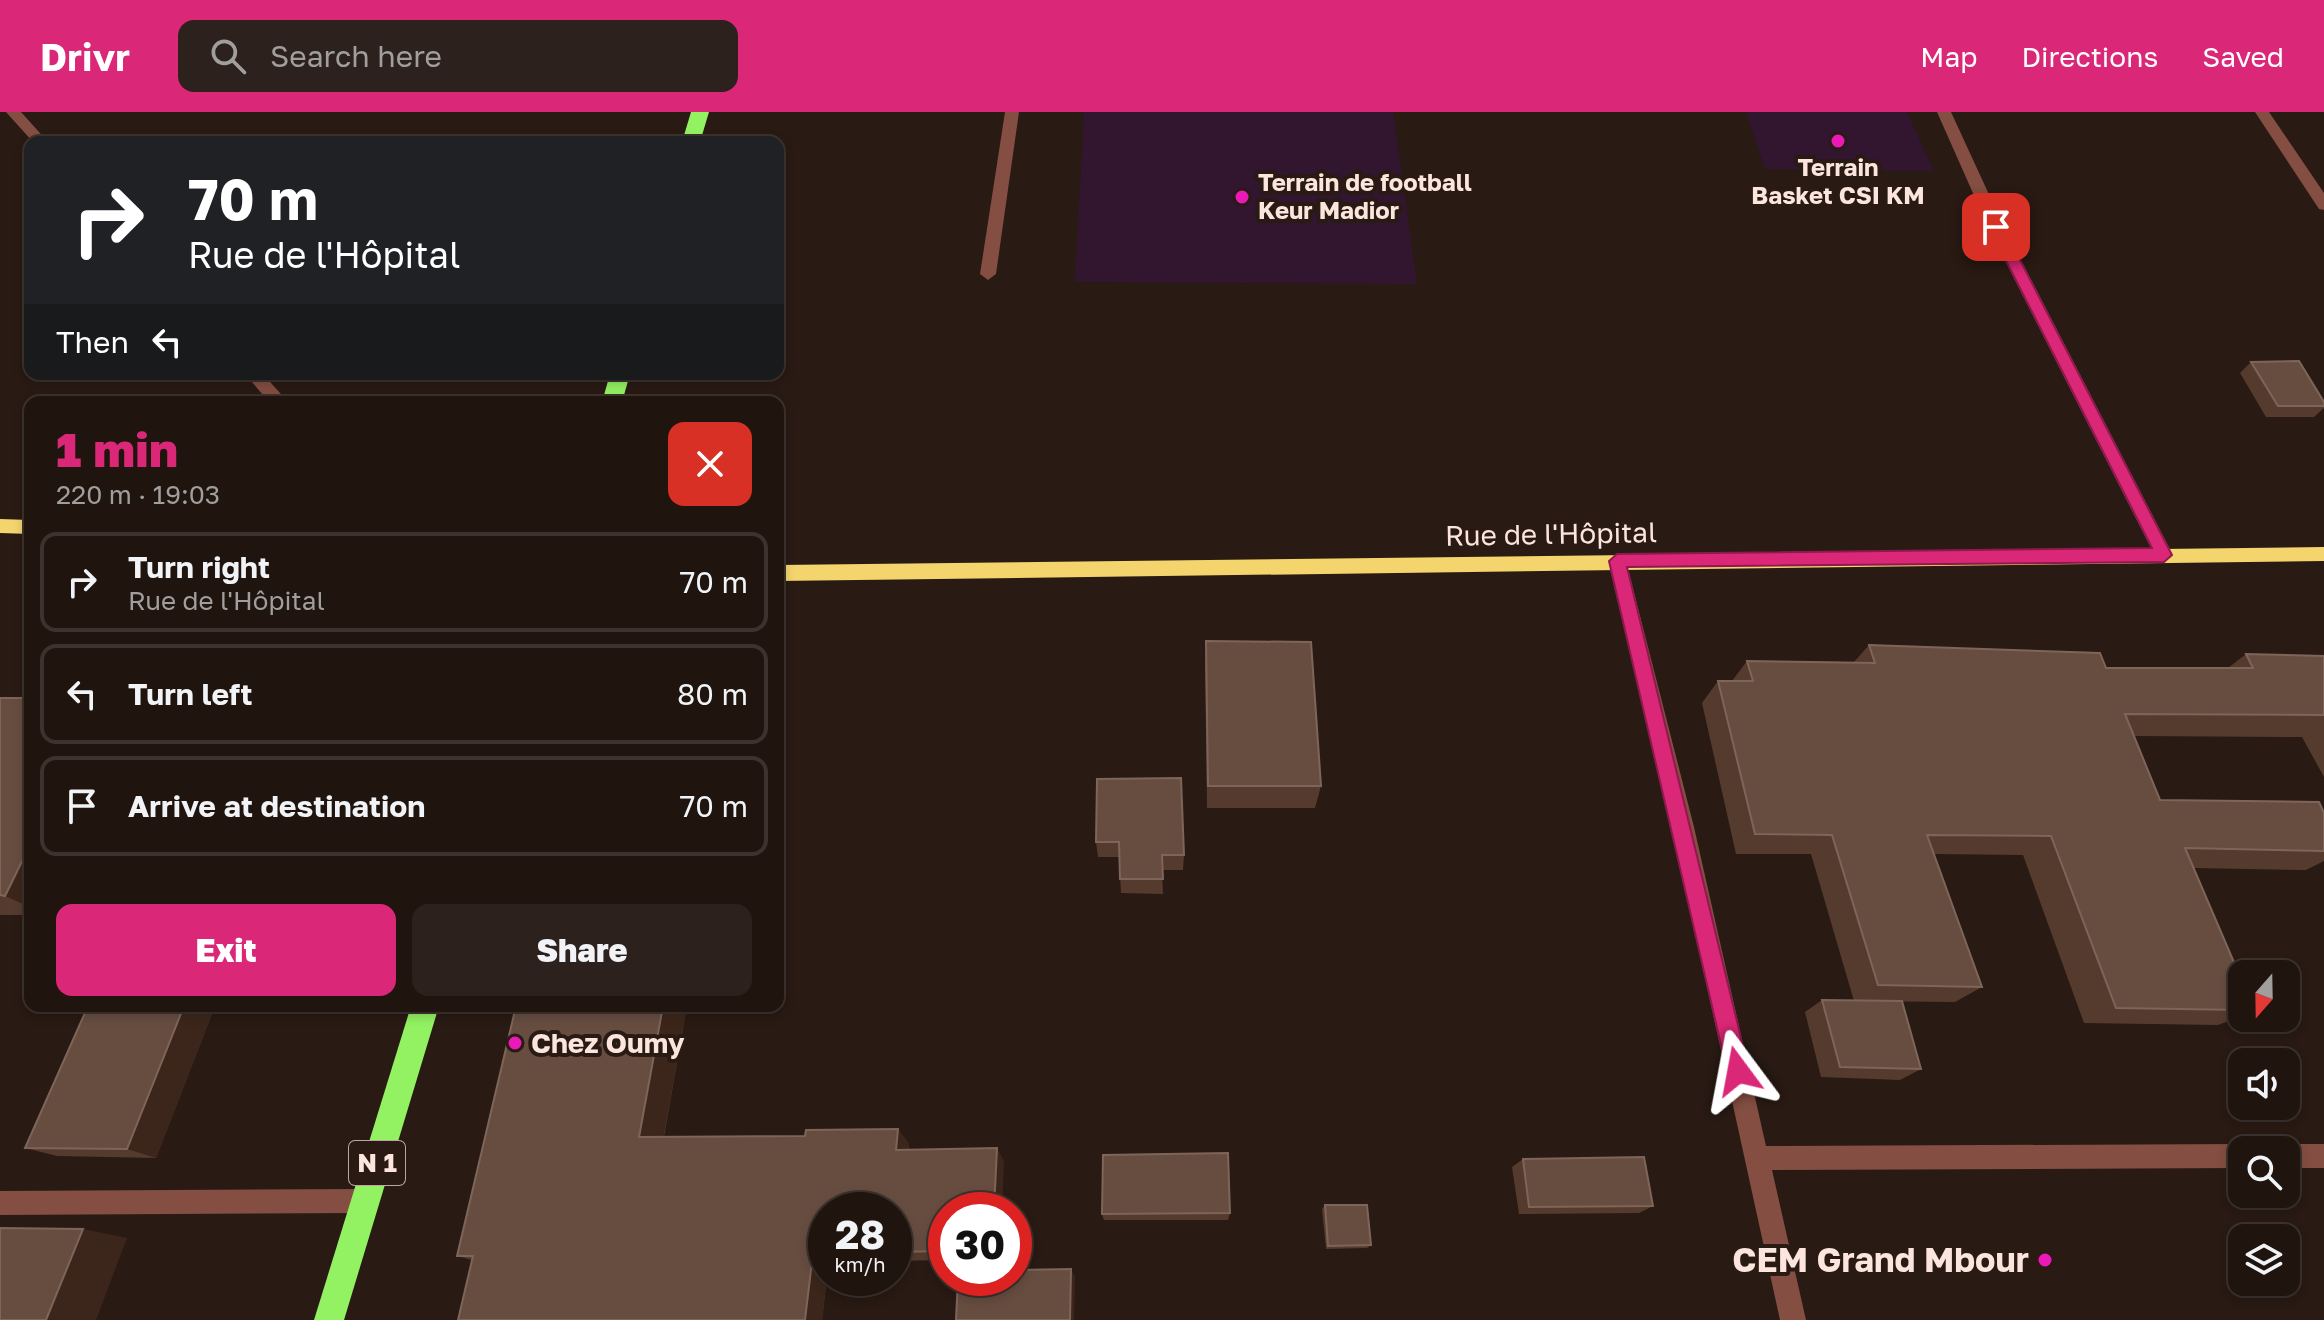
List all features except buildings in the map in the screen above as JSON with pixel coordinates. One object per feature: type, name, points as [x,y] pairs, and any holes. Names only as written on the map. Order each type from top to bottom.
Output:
[{"type":"highway","points":[[693,136],[700,112]]},
{"type":"highway","name":"N 1","points":[[329,1320],[423,1012]]},
{"type":"main road","points":[[0,526],[24,527]]},
{"type":"main road","name":"Rue de l'Hôpital","points":[[784,573],[2324,554]]},
{"type":"street","points":[[13,112],[35,136]]},
{"type":"street","points":[[988,274],[1012,112]]},
{"type":"street","points":[[1944,112],[1996,227],[2164,555]]},
{"type":"street","points":[[2262,112],[2324,205]]},
{"type":"street","points":[[259,380],[273,396]]},
{"type":"street","points":[[1617,561],[1683,827],[1793,1320]]},
{"type":"street","points":[[1757,1158],[2228,1156]]},
{"type":"street","points":[[2300,1156],[2324,1156]]},
{"type":"street","points":[[0,1203],[365,1201]]},
{"type":"shaded area","name":"Terrain de football Keur Madior","points":[[1084,112],[1393,112],[1417,284],[1075,282]]},
{"type":"shaded area","name":"Terrain Basket CSI KM","points":[[1746,112],[1907,112],[1934,171],[1765,169]]},
{"type":"place","name":"Terrain Basket CSI KM","points":[[1838,141]]},
{"type":"place","name":"Terrain de football Keur Madior","points":[[1242,197]]},
{"type":"place","name":"Chez Oumy","points":[[515,1043]]},
{"type":"place","name":"CEM Grand Mbour","points":[[2045,1260]]},
{"type":"route","points":[[1738,1071],[1683,827],[1617,561],[2164,555],[1996,227]]}]
